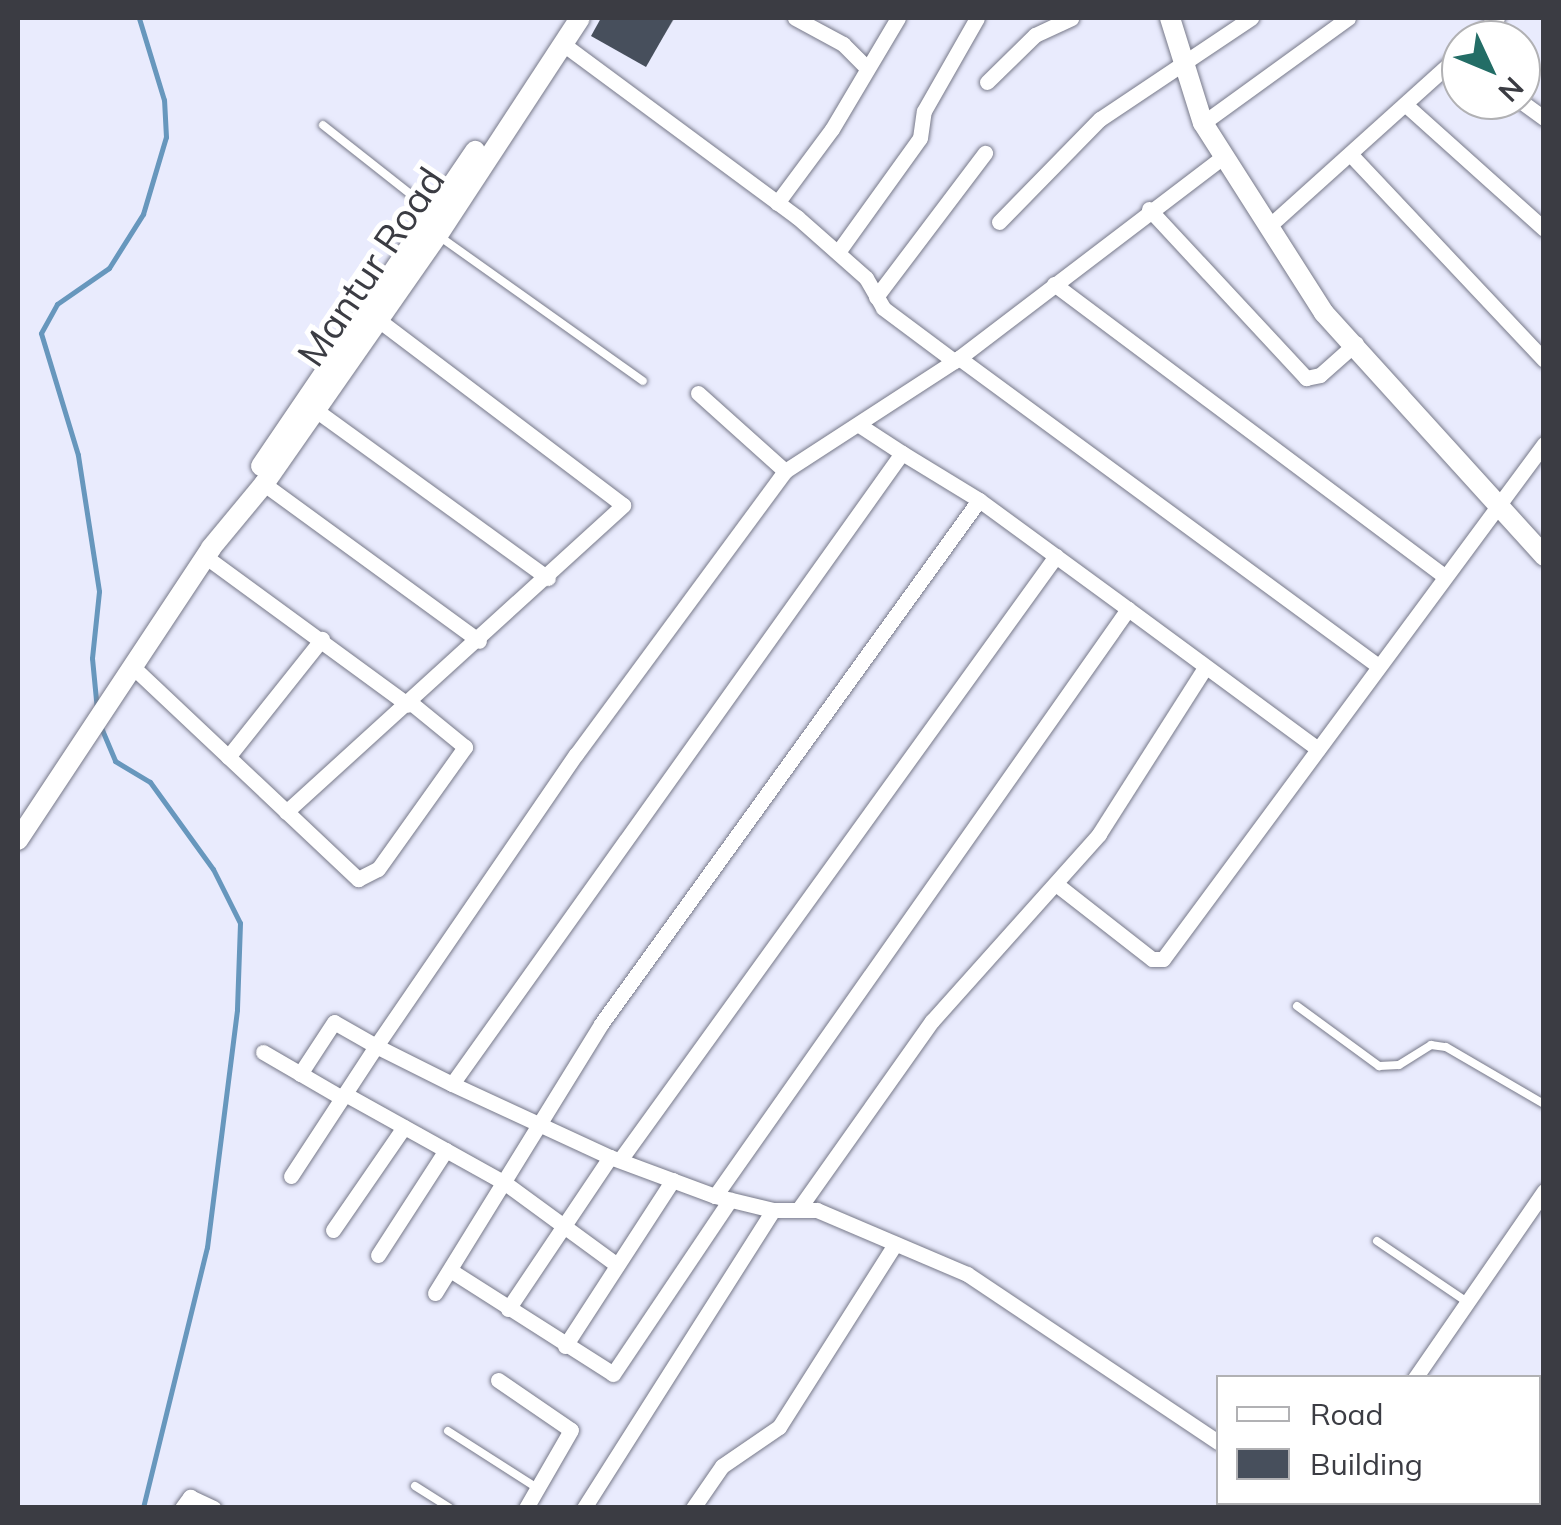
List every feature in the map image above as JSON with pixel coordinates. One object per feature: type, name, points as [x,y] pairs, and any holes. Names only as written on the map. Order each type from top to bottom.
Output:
[{"type":"main road","name":"Mantur Road","points":[[209,553],[215,532],[564,18]]},
{"type":"main road","name":"Mantur Road","points":[[18,840],[209,553],[264,484],[438,235],[580,18]]},
{"type":"main road","points":[[1174,20],[1203,123],[1324,313],[1498,499],[1544,556]]},
{"type":"street","points":[[795,18],[843,44],[866,67]]},
{"type":"street","points":[[777,203],[838,119],[898,18]]},
{"type":"street","points":[[838,252],[920,138],[924,110],[977,18]]},
{"type":"street","points":[[987,82],[1035,34],[1071,18]]},
{"type":"street","points":[[999,222],[1100,119],[1186,66],[1251,18]]},
{"type":"street","points":[[1203,123],[1348,18]]},
{"type":"street","points":[[563,44],[838,252],[876,296],[956,360],[1378,665]]},
{"type":"street","points":[[1268,228],[1441,73]]},
{"type":"street","points":[[1407,106],[1544,230]]},
{"type":"street","points":[[876,296],[985,152]]},
{"type":"street","points":[[1352,156],[1544,360]]},
{"type":"street","points":[[290,1176],[576,754],[784,471],[956,360],[1148,210],[1223,157]]},
{"type":"street","points":[[1148,210],[1306,378],[1320,375],[1356,344]]},
{"type":"street","points":[[1054,284],[1442,574]]},
{"type":"street","points":[[286,812],[620,511],[621,498],[378,320]]},
{"type":"street","points":[[698,394],[784,471]]},
{"type":"street","points":[[317,410],[548,578]]},
{"type":"street","points":[[858,425],[979,500],[1204,669],[1318,748]]},
{"type":"street","points":[[1056,884],[1152,959],[1163,959],[1442,574],[1544,444]]},
{"type":"street","points":[[452,1084],[902,454]]},
{"type":"street","points":[[264,484],[479,641]]},
{"type":"street","points":[[435,1293],[541,1127],[600,1024],[979,500]]},
{"type":"street","points":[[134,668],[358,879],[371,875],[465,747],[209,553]]},
{"type":"street","points":[[508,1309],[563,1227],[1056,556]]},
{"type":"street","points":[[450,1270],[613,1374],[723,1198],[1128,609]]},
{"type":"street","points":[[228,757],[322,639]]},
{"type":"street","points":[[798,1210],[932,1021],[1099,834],[1204,669]]},
{"type":"street","points":[[300,1074],[334,1022],[452,1084],[615,1158],[723,1198],[773,1210],[817,1210],[967,1274],[1216,1441]]},
{"type":"street","points":[[262,1052],[505,1183],[617,1265]]},
{"type":"street","points":[[332,1230],[404,1127]]},
{"type":"street","points":[[378,1255],[446,1150]]},
{"type":"street","points":[[565,1346],[673,1180]]},
{"type":"street","points":[[1417,1375],[1544,1191]]},
{"type":"street","points":[[584,1508],[773,1210]]},
{"type":"street","points":[[693,1508],[722,1466],[779,1428],[895,1244]]},
{"type":"street","points":[[498,1380],[571,1430],[526,1508]]},
{"type":"street","points":[[182,1508],[190,1496],[214,1508]]},
{"type":"lane","points":[[323,125],[434,213]]},
{"type":"lane","points":[[438,235],[643,382]]},
{"type":"lane","points":[[1297,1006],[1379,1066],[1400,1065],[1432,1045],[1446,1047],[1544,1104]]},
{"type":"lane","points":[[1377,1241],[1467,1302]]},
{"type":"lane","points":[[448,1431],[538,1489]]},
{"type":"lane","points":[[415,1486],[450,1508]]},
{"type":"building","points":[[601,18],[674,18],[646,67],[591,36]]},
{"type":"waterway","points":[[97,710],[92,658],[99,591],[78,455],[41,333],[57,304],[109,268],[143,214],[166,137],[164,100],[139,18]]},
{"type":"waterway","points":[[100,725],[115,761],[150,782],[213,869],[240,923],[237,1010],[207,1247],[143,1508]]}]
